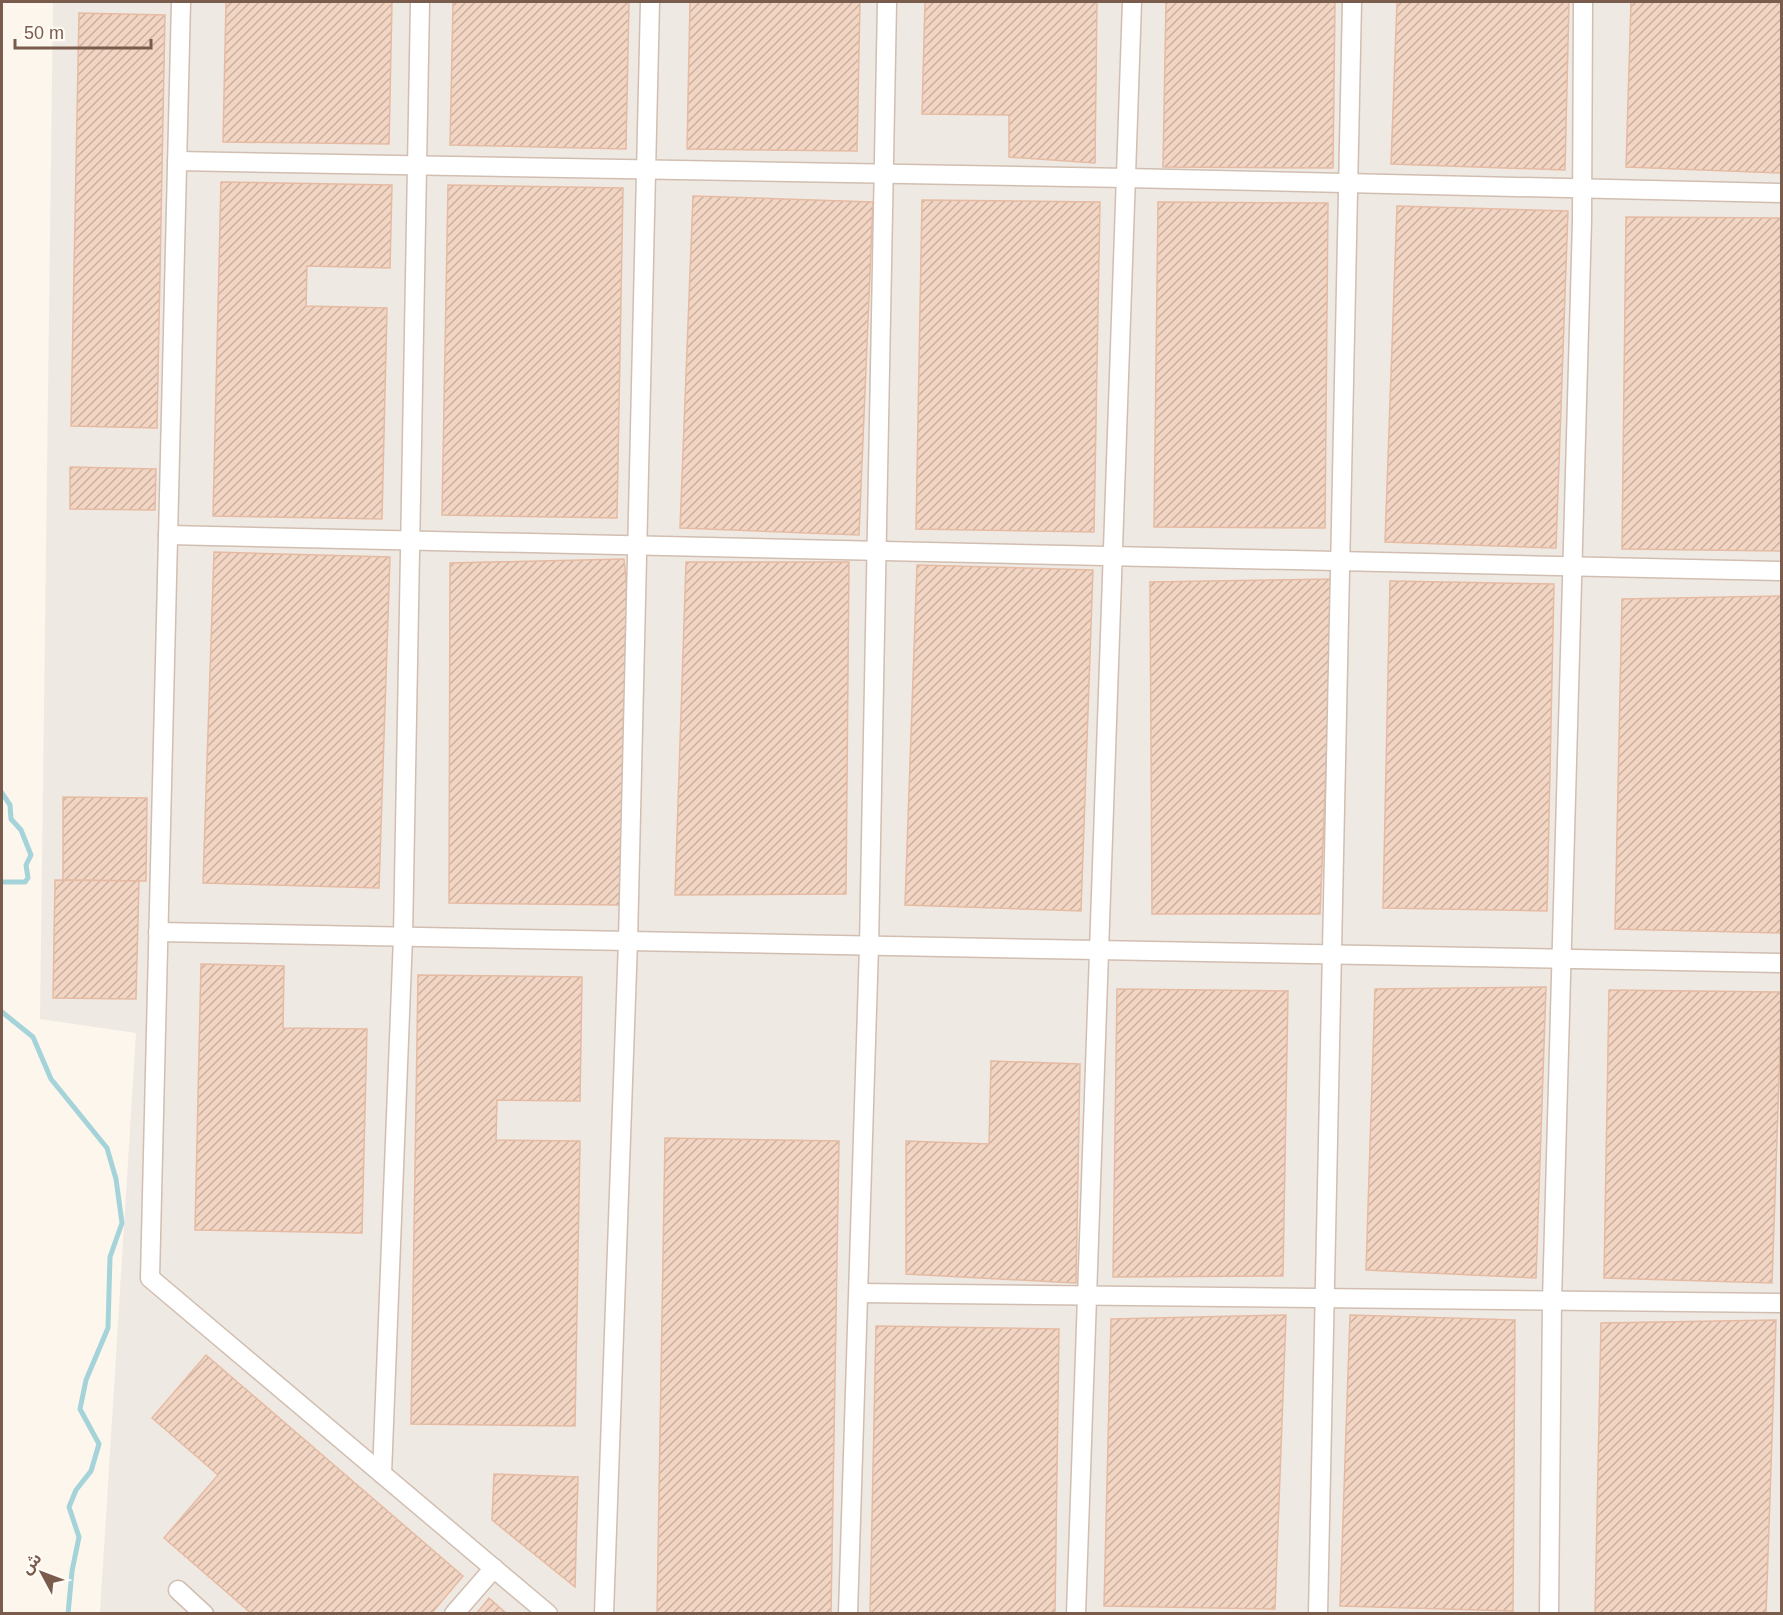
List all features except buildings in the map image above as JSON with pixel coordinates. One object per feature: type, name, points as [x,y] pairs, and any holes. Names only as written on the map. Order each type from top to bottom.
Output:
[{"type":"lane","points":[[181,2],[150,1278],[548,1614]]},
{"type":"lane","points":[[382,1474],[403,937],[420,2]]},
{"type":"lane","points":[[604,1614],[628,941],[650,2]]},
{"type":"lane","points":[[848,1614],[869,946],[887,2]]},
{"type":"lane","points":[[1076,1614],[1131,2]]},
{"type":"lane","points":[[1318,1614],[1352,2]]},
{"type":"lane","points":[[1549,1614],[1552,1301],[1582,189],[1583,2]]},
{"type":"lane","points":[[177,161],[1126,178],[1782,193]]},
{"type":"lane","points":[[168,535],[1782,571]]},
{"type":"lane","points":[[158,932],[1782,963]]},
{"type":"lane","points":[[859,1293],[1782,1303]]},
{"type":"lane","points":[[454,1614],[494,1568]]},
{"type":"lane","points":[[178,1590],[204,1614]]},
{"type":"shaded area","points":[[53,2],[1781,2],[1781,1613],[100,1613],[136,1033],[40,1019]]},
{"type":"waterway","points":[[2,793],[10,805],[11,819],[21,830],[31,855],[26,865],[28,878],[25,882],[2,882]]},
{"type":"waterway","points":[[2,1012],[33,1037],[51,1079],[107,1148],[116,1179],[122,1223],[110,1257],[108,1328],[86,1380],[80,1409],[99,1444],[91,1471],[76,1490],[69,1507],[79,1537],[72,1571],[68,1614]]}]
